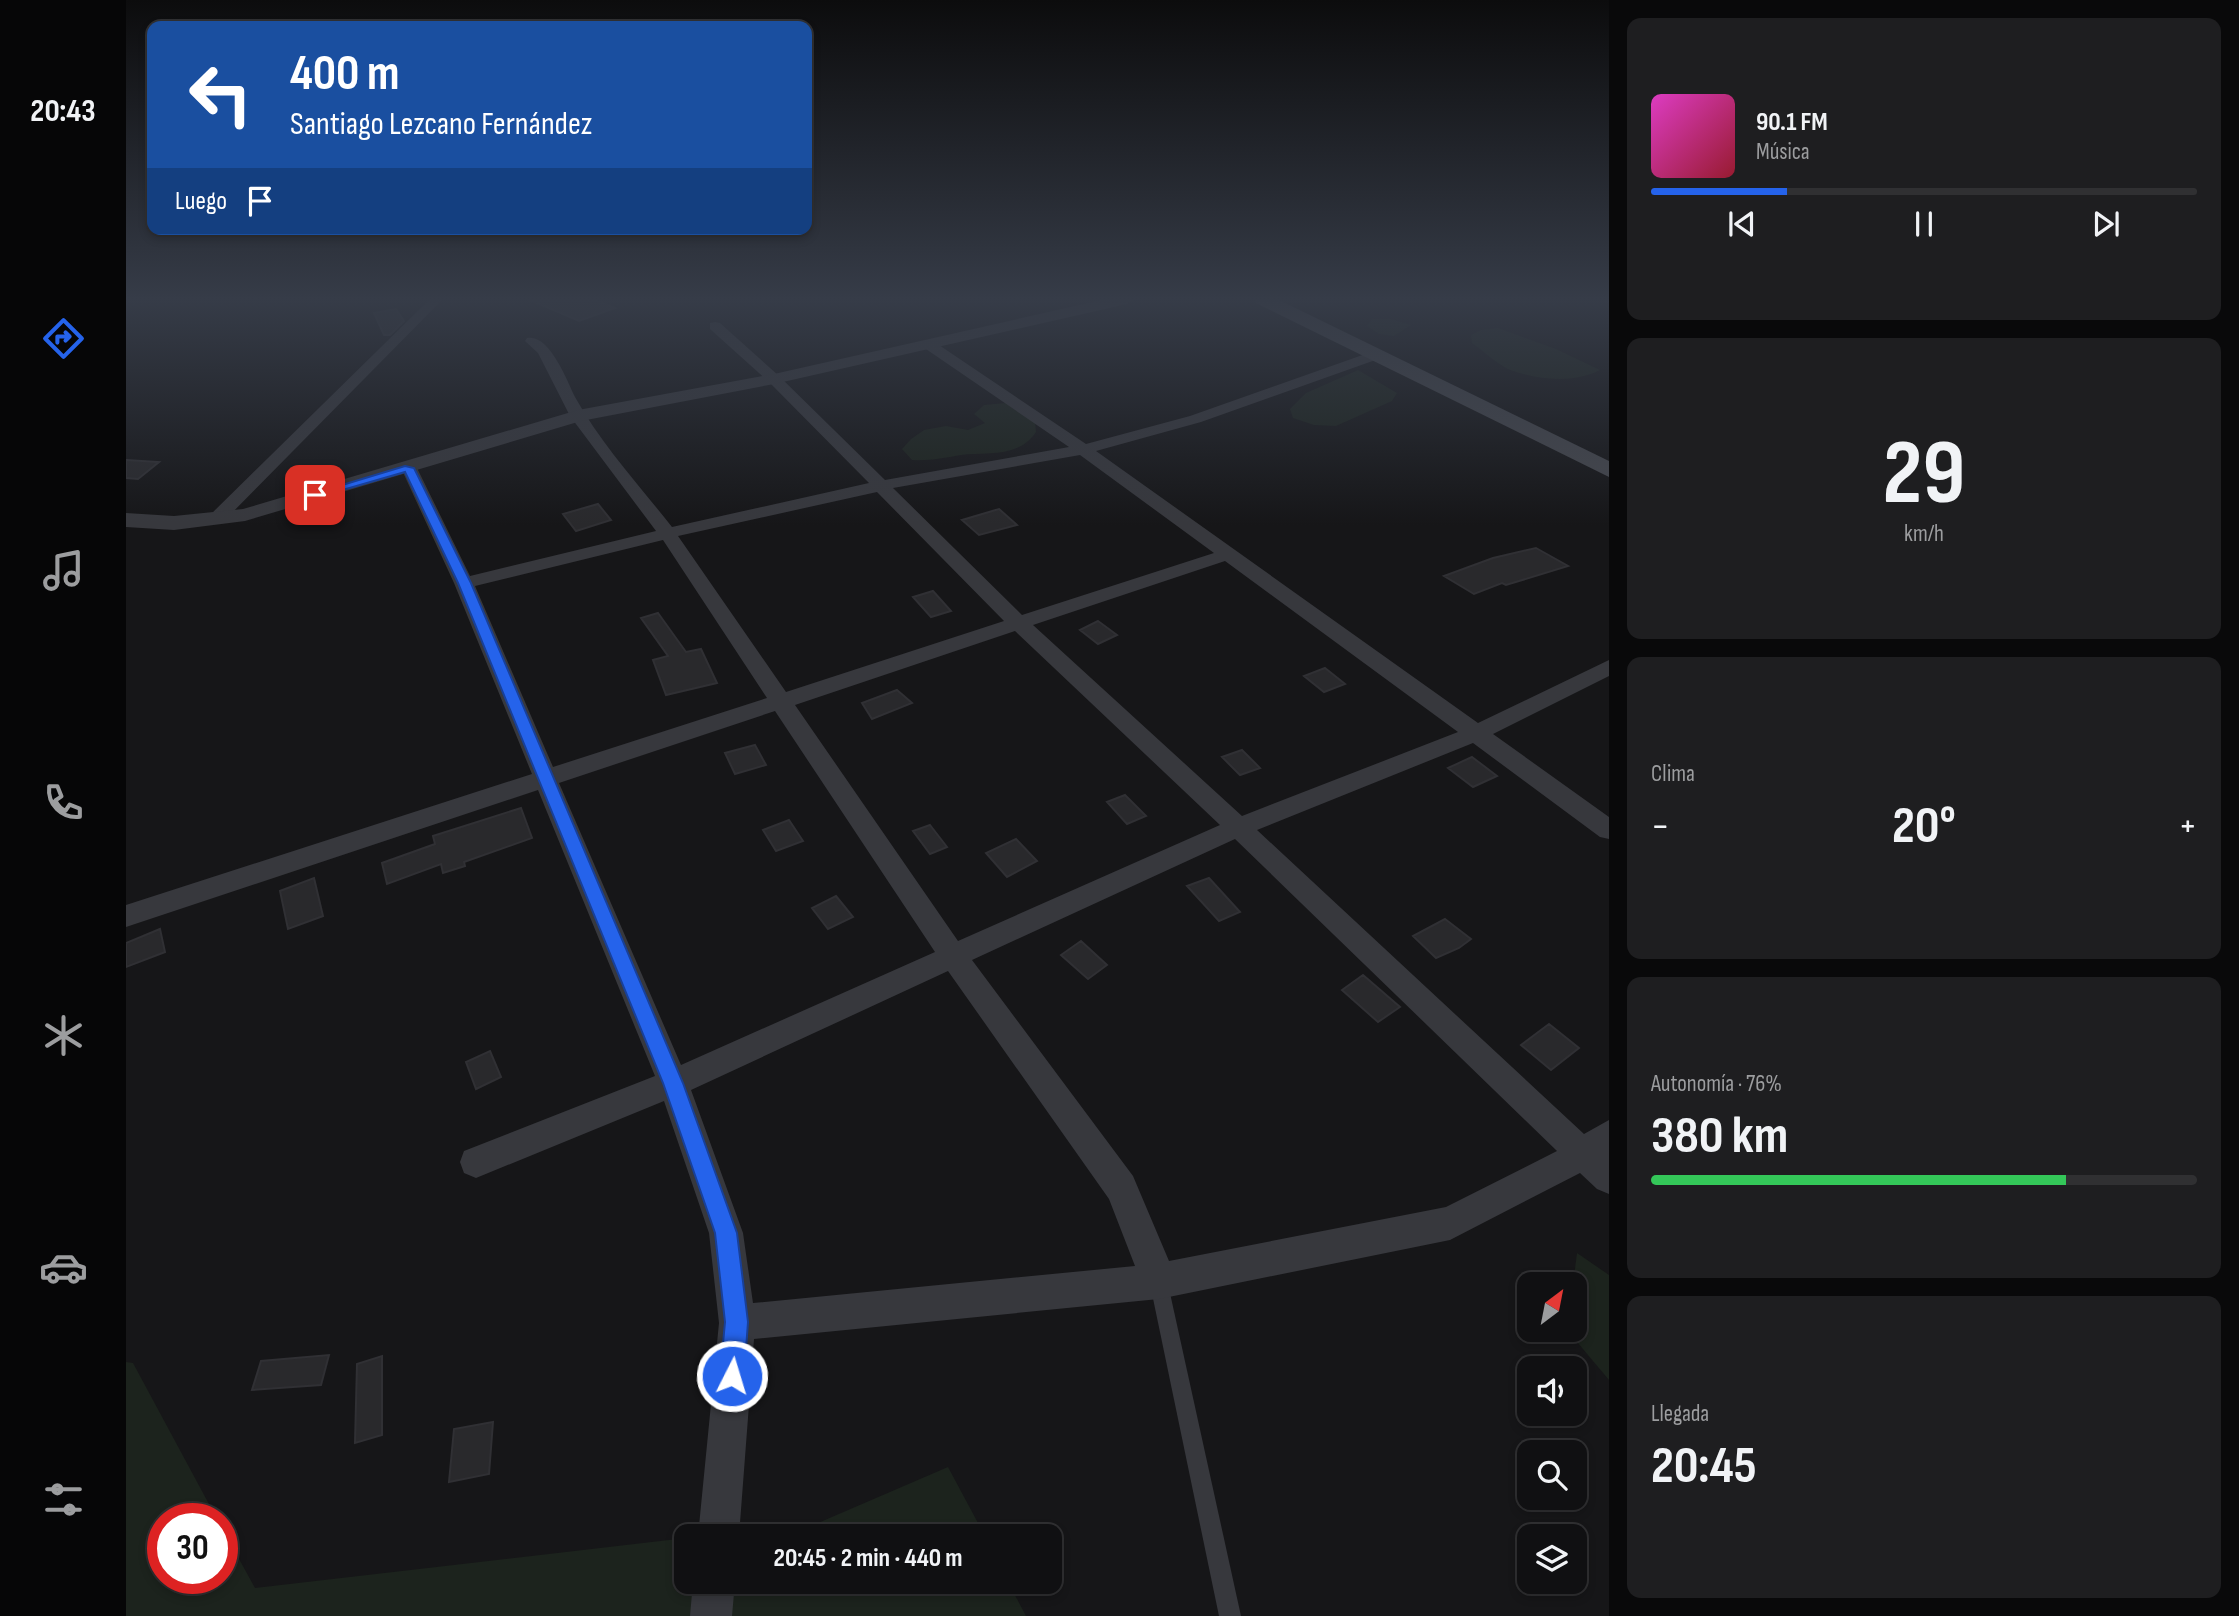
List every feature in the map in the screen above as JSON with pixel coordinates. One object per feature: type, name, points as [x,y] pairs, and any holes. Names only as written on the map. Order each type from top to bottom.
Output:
[{"type":"main road","points":[[1415,374],[1609,470]]},
{"type":"street","points":[[216,519],[362,374]]},
{"type":"street","points":[[556,374],[578,416],[667,533],[952,955],[1121,1188],[1158,1281]]},
{"type":"street","points":[[769,374],[1018,623],[1238,827],[1596,1144],[1609,1178]]},
{"type":"street","points":[[126,520],[174,523],[244,515],[578,416],[794,374]]},
{"type":"street","points":[[973,374],[1083,449],[1609,830]]},
{"type":"street","points":[[464,583],[667,533],[880,486],[992,462],[1083,449],[1214,414],[1323,374]]},
{"type":"street","points":[[409,468],[464,583],[673,1083],[726,1233],[737,1322],[719,1524]]},
{"type":"street","points":[[126,916],[1229,554]]},
{"type":"street","points":[[475,1162],[673,1083],[1238,827],[1477,733],[1609,667]]},
{"type":"street","points":[[737,1322],[1158,1281],[1450,1223],[1596,1144]]},
{"type":"street","points":[[711,1616],[713,1594]]},
{"type":"lane","points":[[1158,1281],[1230,1616]]},
{"type":"shaded area","points":[[1348,374],[1365,374],[1397,393],[1392,401],[1336,426],[1314,425],[1293,418],[1290,409],[1306,393]]},
{"type":"shaded area","points":[[1525,374],[1588,374],[1567,379]]},
{"type":"shaded area","points":[[1006,403],[1035,422],[1036,432],[1021,446],[1012,450],[912,460],[902,449],[924,430],[946,426],[968,430],[985,423],[974,414],[984,405]]},
{"type":"shaded area","points":[[1577,1253],[1609,1275],[1609,1380],[1577,1342],[1587,1342],[1587,1272],[1575,1272]]},
{"type":"shaded area","points":[[126,1362],[133,1363],[208,1503],[147,1503],[147,1594],[238,1594],[238,1557],[255,1588],[674,1539],[674,1594],[1014,1594],[1026,1616],[126,1616]]},
{"type":"shaded area","points":[[948,1467],[979,1524],[809,1524],[818,1523]]},
{"type":"building","points":[[126,460],[159,462],[138,479],[126,478]]},
{"type":"building","points":[[598,504],[611,520],[576,531],[563,514]]},
{"type":"building","points":[[999,509],[1017,525],[979,535],[962,520]]},
{"type":"building","points":[[1536,548],[1568,566],[1506,585],[1502,583],[1474,594],[1444,576],[1493,558]]},
{"type":"building","points":[[933,591],[951,611],[931,617],[913,597]]},
{"type":"building","points":[[658,613],[686,652],[701,649],[717,683],[666,695],[653,660],[668,656],[641,618]]},
{"type":"building","points":[[1098,621],[1117,635],[1098,644],[1080,630]]},
{"type":"building","points":[[1325,668],[1345,684],[1324,692],[1304,676]]},
{"type":"building","points":[[897,690],[912,703],[872,719],[862,703]]},
{"type":"building","points":[[755,745],[766,765],[735,774],[725,753]]},
{"type":"building","points":[[1242,750],[1260,768],[1240,775],[1222,757]]},
{"type":"building","points":[[1472,757],[1497,776],[1473,787],[1448,768]]},
{"type":"building","points":[[1125,795],[1146,816],[1127,824],[1107,802]]},
{"type":"building","points":[[521,808],[532,838],[464,862],[465,866],[443,873],[441,864],[387,884],[382,863],[435,844],[433,836]]},
{"type":"building","points":[[789,820],[803,841],[776,851],[763,830]]},
{"type":"building","points":[[930,825],[947,847],[930,854],[913,831]]},
{"type":"building","points":[[1016,839],[1037,861],[1007,877],[986,853]]},
{"type":"building","points":[[314,878],[323,916],[288,929],[280,891]]},
{"type":"building","points":[[1209,878],[1240,912],[1219,921],[1187,886]]},
{"type":"building","points":[[836,896],[853,917],[828,929],[812,908]]},
{"type":"building","points":[[1445,919],[1471,939],[1459,948],[1436,958],[1413,936]]},
{"type":"building","points":[[160,929],[165,952],[126,967],[126,943]]},
{"type":"building","points":[[1081,941],[1107,965],[1088,979],[1061,955]]},
{"type":"building","points":[[1363,975],[1400,1007],[1378,1022],[1342,990]]},
{"type":"building","points":[[1549,1024],[1579,1048],[1551,1070],[1521,1045]]},
{"type":"building","points":[[490,1051],[501,1077],[476,1089],[466,1062]]},
{"type":"building","points":[[329,1355],[321,1385],[252,1390],[261,1361]]},
{"type":"building","points":[[382,1356],[382,1435],[355,1443],[357,1364]]},
{"type":"building","points":[[493,1422],[489,1474],[449,1482],[454,1429]]},
{"type":"route","points":[[315,495],[409,468],[464,583],[673,1083],[726,1233],[737,1322],[732,1376]]}]
